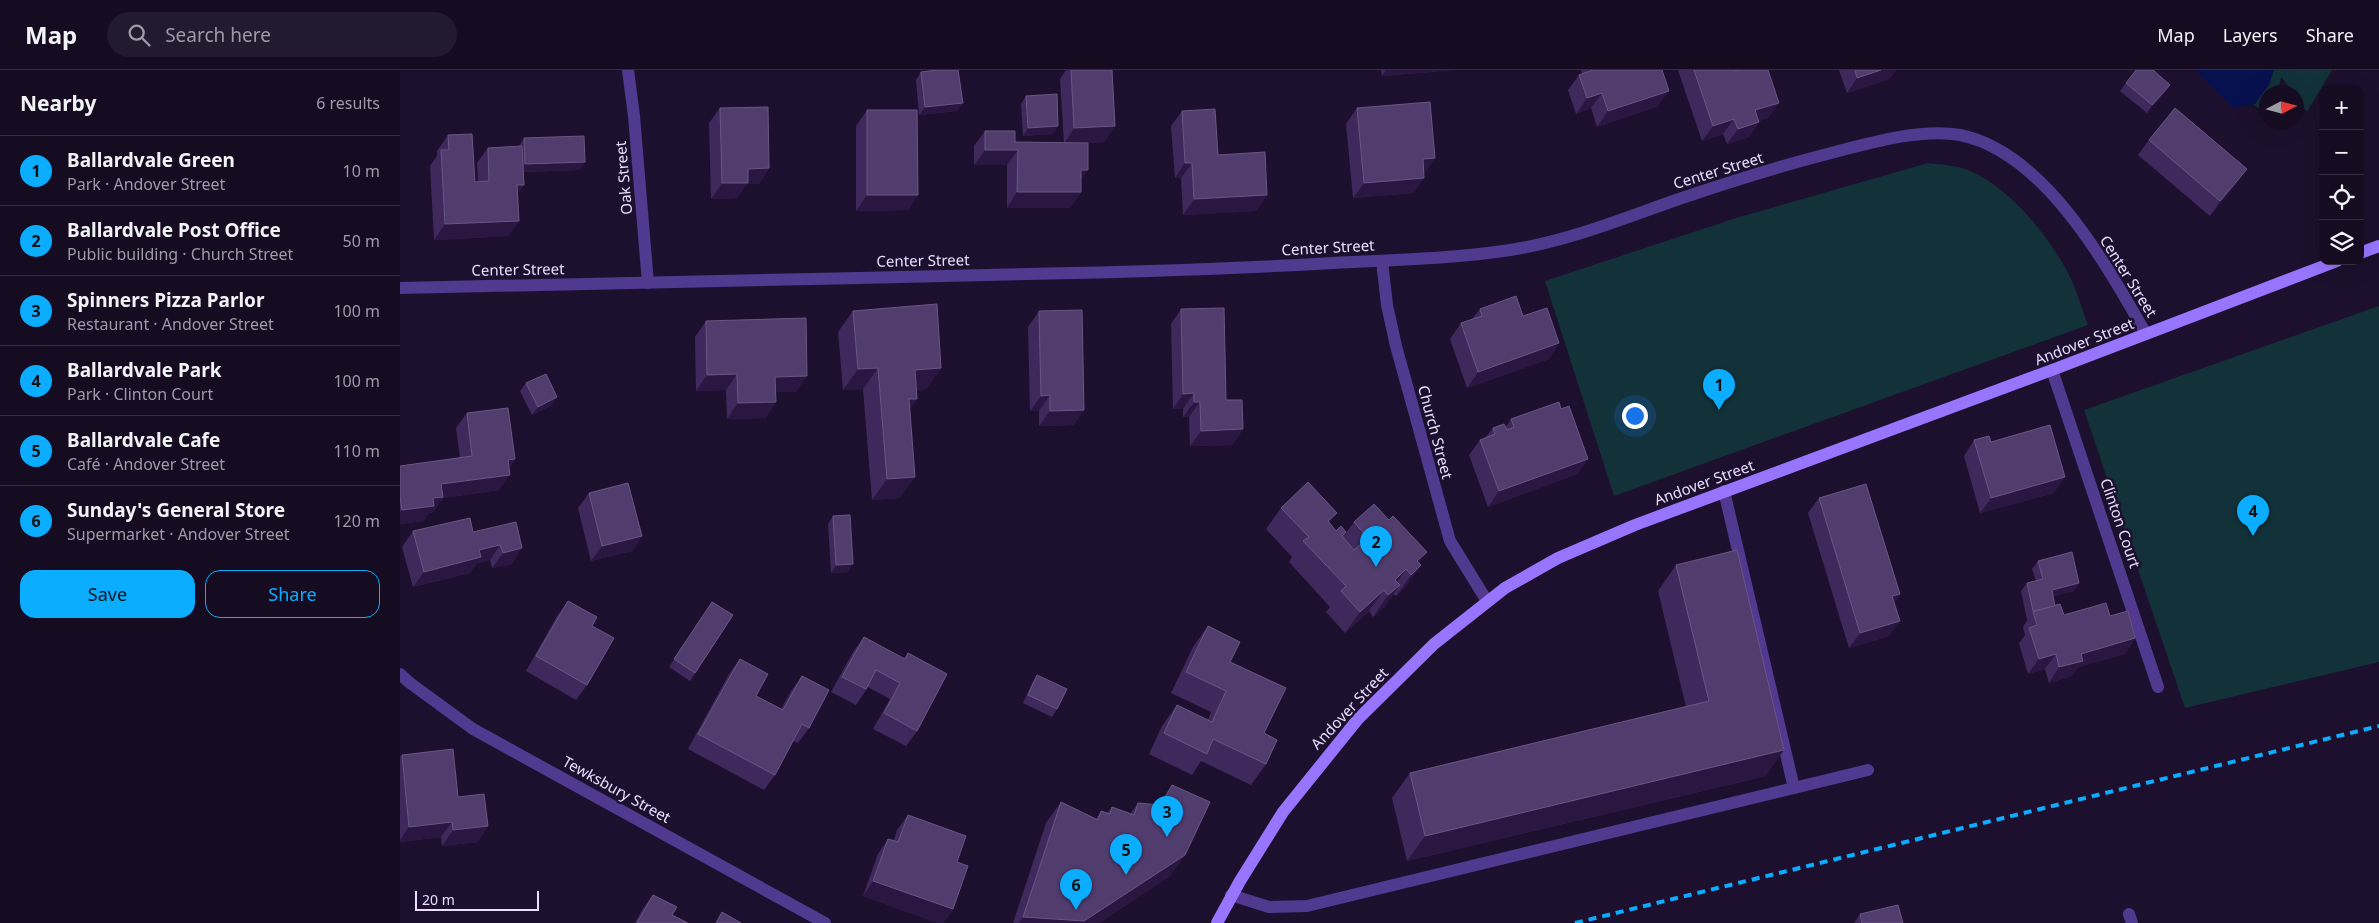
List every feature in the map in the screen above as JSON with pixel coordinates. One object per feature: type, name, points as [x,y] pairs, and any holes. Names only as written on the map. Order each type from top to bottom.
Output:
[{"type":"main road","points":[[2364,252],[2379,246]]},
{"type":"main road","name":"Andover Street","points":[[1217,923],[1231,895],[1283,812],[1358,719],[1434,644],[1487,601],[1543,567],[1594,542],[1724,491],[2052,370],[2327,265]]},
{"type":"street","name":"Oak Street","points":[[628,70],[634,116],[648,283]]},
{"type":"street","name":"Center Street","points":[[400,288],[1208,269],[1470,255],[1540,244],[1585,232],[1686,197],[1816,157],[1890,140],[1946,134],[1976,140],[2000,151],[2023,167],[2044,187],[2072,216],[2105,264],[2146,334]]},
{"type":"street","name":"Church Street","points":[[1382,261],[1387,305],[1396,346],[1450,542],[1487,601]]},
{"type":"street","name":"Clinton Court","points":[[2052,370],[2158,687]]},
{"type":"street","points":[[1724,491],[1794,788]]},
{"type":"street","name":"Tewksbury Street","points":[[400,674],[473,729],[825,923]]},
{"type":"street","points":[[1231,895],[1269,907],[1307,906],[1868,770]]},
{"type":"shaded area","points":[[2196,70],[2274,70],[2269,85],[2259,85],[2259,99],[2255,104],[2233,108]]},
{"type":"shaded area","points":[[2208,70],[2332,70],[2323,85],[2319,85],[2319,92],[2307,112],[2304,108],[2304,85],[2287,85],[2281,77],[2279,85],[2259,85],[2259,109]]},
{"type":"shaded area","points":[[1928,163],[1954,166],[1970,171],[2000,189],[2014,201],[2039,229],[2061,260],[2074,287],[2088,325],[1614,496],[1545,281],[1736,218]]},
{"type":"shaded area","points":[[2379,306],[2379,662],[2185,708],[2084,410]]},
{"type":"building","points":[[958,70],[963,103],[925,107],[921,72]]},
{"type":"building","points":[[1071,70],[1112,70],[1115,126],[1074,128]]},
{"type":"building","points":[[1593,70],[1662,70],[1669,91],[1608,111],[1602,93],[1587,98],[1579,75]]},
{"type":"building","points":[[1694,70],[1768,70],[1779,103],[1755,110],[1759,122],[1738,129],[1734,119],[1713,126]]},
{"type":"building","points":[[1855,70],[1881,70],[1857,78]]},
{"type":"building","points":[[2136,70],[2153,70],[2170,85],[2152,105],[2126,83]]},
{"type":"building","points":[[1057,94],[1058,126],[1028,128],[1026,96]]},
{"type":"building","points":[[1430,102],[1435,158],[1423,159],[1424,178],[1364,183],[1357,108]]},
{"type":"building","points":[[768,107],[769,168],[748,169],[748,183],[722,183],[720,108]]},
{"type":"building","points":[[2175,108],[2247,169],[2220,201],[2149,140]]},
{"type":"building","points":[[1215,109],[1218,155],[1265,152],[1267,195],[1194,199],[1192,163],[1185,163],[1182,111]]},
{"type":"building","points":[[867,110],[917,110],[918,195],[867,195]]},
{"type":"building","points":[[985,131],[1015,131],[1015,142],[1088,143],[1088,170],[1081,170],[1081,192],[1017,192],[1018,150],[985,150]]},
{"type":"building","points":[[472,134],[475,182],[489,181],[488,148],[522,146],[524,185],[517,185],[519,221],[445,224],[441,150],[449,150],[448,135]]},
{"type":"building","points":[[584,136],[585,162],[525,164],[524,138]]},
{"type":"building","points":[[1516,296],[1523,316],[1547,308],[1559,343],[1478,372],[1461,323],[1482,316],[1480,309]]},
{"type":"building","points":[[937,304],[941,368],[915,370],[917,399],[909,399],[915,477],[887,479],[878,368],[858,369],[853,311]]},
{"type":"building","points":[[1224,308],[1226,400],[1242,400],[1243,429],[1201,431],[1200,402],[1194,402],[1194,393],[1183,394],[1181,309]]},
{"type":"building","points":[[1082,310],[1084,410],[1050,411],[1050,395],[1041,396],[1039,311]]},
{"type":"building","points":[[806,318],[807,376],[775,377],[776,402],[738,403],[737,374],[707,375],[706,321]]},
{"type":"building","points":[[546,374],[557,397],[538,407],[526,383]]},
{"type":"building","points":[[1559,402],[1561,409],[1569,406],[1588,459],[1499,491],[1480,440],[1495,434],[1493,428],[1504,424],[1507,430],[1514,427],[1511,419]]},
{"type":"building","points":[[508,408],[515,459],[508,460],[510,475],[441,484],[443,497],[433,498],[434,506],[402,510],[400,466],[472,456],[467,413]]},
{"type":"building","points":[[2050,425],[2065,477],[1991,498],[1974,440],[1989,436],[1991,442]]},
{"type":"building","points":[[1308,482],[1337,513],[1328,521],[1336,531],[1341,526],[1346,532],[1342,536],[1354,550],[1368,538],[1354,522],[1374,504],[1389,520],[1393,516],[1427,552],[1417,561],[1421,565],[1411,575],[1406,569],[1395,580],[1400,585],[1388,595],[1384,590],[1360,612],[1341,591],[1346,586],[1303,541],[1309,537],[1281,508]]},
{"type":"building","points":[[628,483],[642,536],[602,546],[589,493]]},
{"type":"building","points":[[1866,484],[1900,594],[1892,596],[1900,621],[1860,633],[1819,498]]},
{"type":"building","points":[[850,515],[853,564],[836,565],[833,516]]},
{"type":"building","points":[[470,518],[473,532],[516,522],[522,548],[503,553],[500,545],[479,550],[481,557],[424,572],[413,531]]},
{"type":"building","points":[[1737,550],[1784,750],[1425,836],[1410,773],[1709,701],[1676,565]]},
{"type":"building","points":[[2072,552],[2079,583],[2052,590],[2055,606],[2033,611],[2027,583],[2043,579],[2038,561]]},
{"type":"building","points":[[568,601],[597,617],[592,626],[614,638],[587,685],[536,656]]},
{"type":"building","points":[[712,602],[733,615],[695,673],[674,659]]},
{"type":"building","points":[[2106,603],[2110,616],[2128,611],[2135,638],[2081,654],[2083,661],[2059,667],[2056,654],[2039,659],[2029,628],[2037,625],[2033,612],[2060,604],[2064,615]]},
{"type":"building","points":[[1208,626],[1240,642],[1230,662],[1286,688],[1264,733],[1277,740],[1266,764],[1213,739],[1207,754],[1164,733],[1177,705],[1212,722],[1226,691],[1186,672]]},
{"type":"building","points":[[864,637],[905,659],[908,653],[947,674],[917,731],[884,713],[900,683],[876,670],[866,689],[842,677]]},
{"type":"building","points":[[740,659],[768,674],[756,696],[783,710],[802,676],[829,690],[809,728],[802,724],[775,775],[698,734]]},
{"type":"building","points":[[1037,675],[1067,689],[1057,709],[1028,695]]},
{"type":"building","points":[[453,749],[458,797],[484,794],[488,826],[453,830],[452,822],[409,827],[402,755]]},
{"type":"building","points":[[1172,785],[1210,802],[1185,855],[1084,921],[1023,917],[1061,802],[1098,820],[1101,811],[1110,814],[1112,807],[1134,815],[1138,803],[1161,805]]},
{"type":"building","points":[[908,815],[966,836],[957,862],[968,866],[953,909],[873,881],[888,839],[898,842]]},
{"type":"building","points":[[653,895],[677,907],[672,915],[688,923],[637,923]]},
{"type":"building","points":[[1898,905],[1903,923],[1862,923],[1860,914]]},
{"type":"building","points":[[722,912],[741,923],[716,923]]},
{"type":"railway","points":[[1575,923],[2379,726]]},
{"type":"place","name":"Ballardvale Green","points":[[1719,410]]},
{"type":"place","name":"Ballardvale Park","points":[[2253,536]]},
{"type":"place","name":"Ballardvale Post Office","points":[[1376,567]]},
{"type":"place","name":"Spinners Pizza Parlor","points":[[1167,837]]},
{"type":"place","name":"Ballardvale Cafe","points":[[1126,875]]},
{"type":"place","name":"Sunday's General Store","points":[[1076,910]]}]
